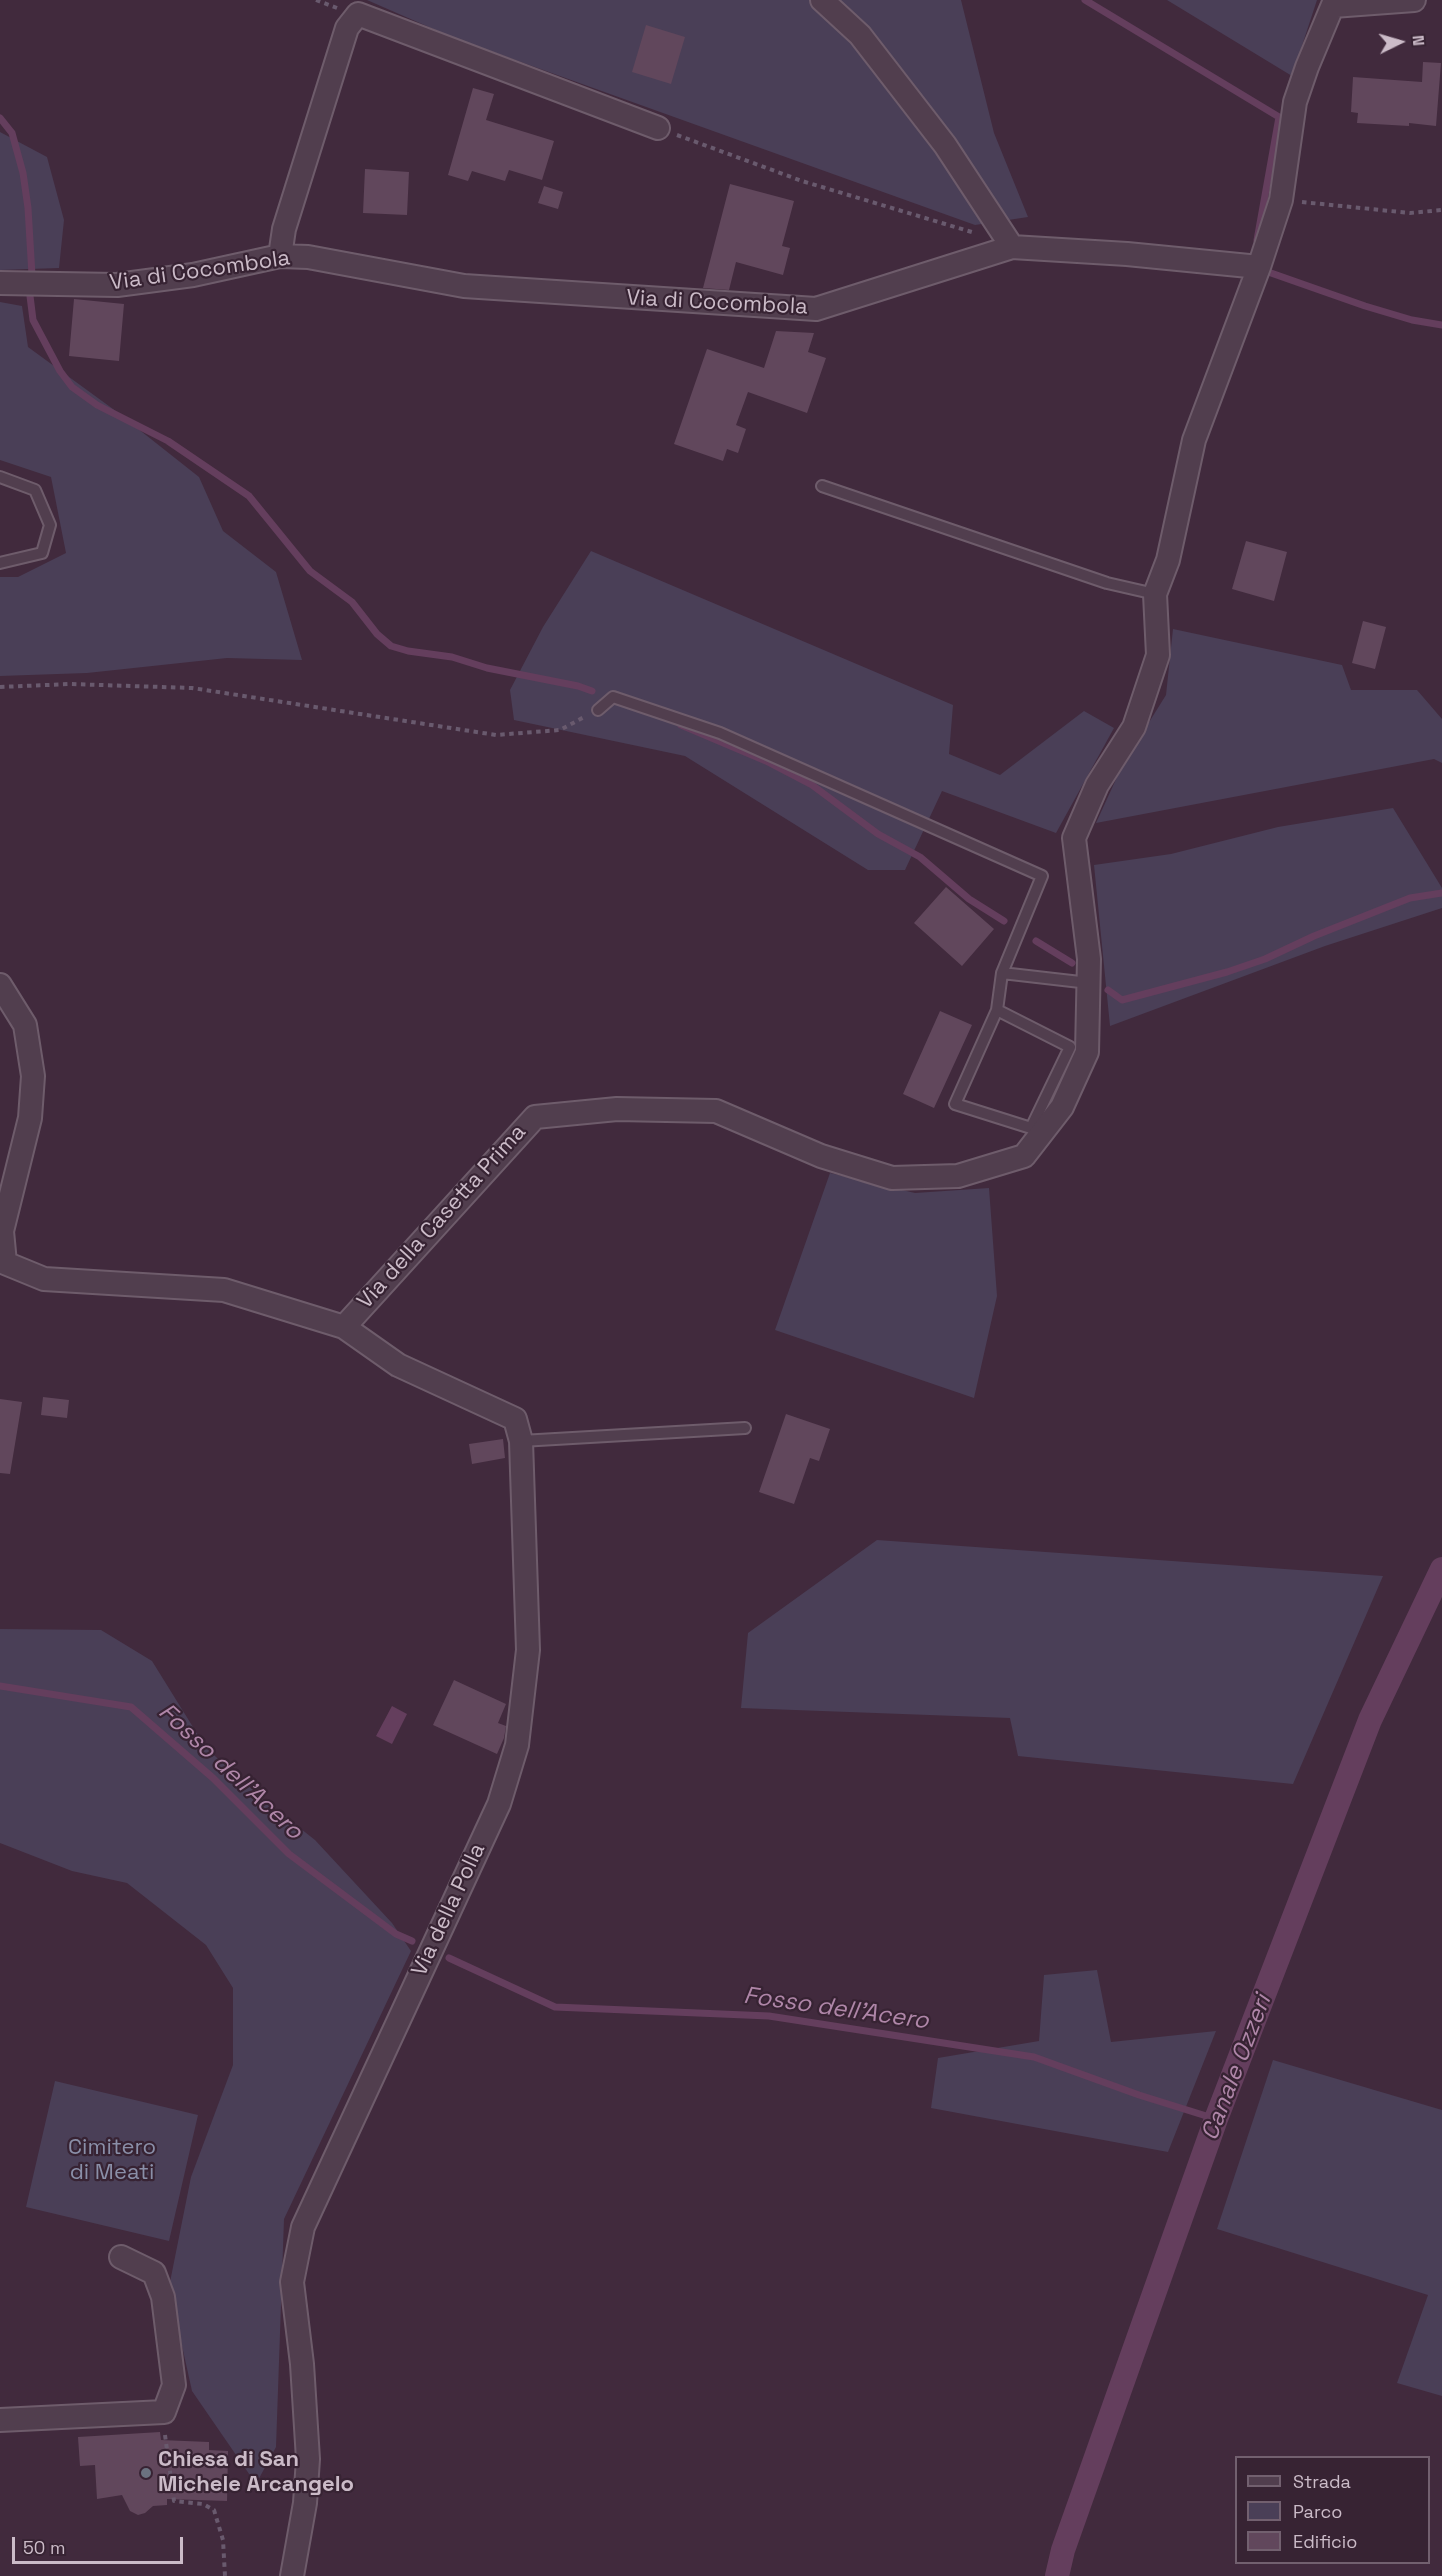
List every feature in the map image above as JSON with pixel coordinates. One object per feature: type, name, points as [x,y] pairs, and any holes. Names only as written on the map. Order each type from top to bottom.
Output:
[{"type":"street","points":[[822,0],[860,35],[945,145],[1012,247]]},
{"type":"street","points":[[1259,267],[1281,200],[1295,102],[1334,3],[1414,0]]},
{"type":"street","points":[[280,255],[284,229],[347,28],[358,14],[658,128]]},
{"type":"street","name":"Via di Cocombola","points":[[0,283],[117,285],[193,275],[280,255],[464,285],[816,309],[1012,247],[1127,254],[1259,267]]},
{"type":"street","name":"Via della Casetta Prima","points":[[344,1326],[535,1116],[617,1109],[716,1111],[821,1156],[892,1178],[958,1176],[1024,1156],[1062,1107],[1087,1052],[1089,959],[1074,838],[1097,785],[1134,728],[1158,655],[1155,594],[1168,560],[1194,440],[1259,267]]},
{"type":"street","name":"Via della Polla","points":[[0,985],[25,1025],[33,1076],[30,1118],[2,1231],[5,1263],[44,1279],[224,1290],[344,1326],[398,1365],[515,1419],[521,1441],[528,1650],[517,1744],[499,1803],[303,2227],[296,2260],[292,2282],[302,2364],[308,2459],[305,2503],[292,2576]]},
{"type":"street","points":[[0,2420],[164,2412],[174,2385],[163,2296],[154,2273],[121,2257]]},
{"type":"lane","points":[[0,477],[35,490],[50,525],[42,553],[0,563]]},
{"type":"lane","points":[[822,486],[1107,583],[1155,594]]},
{"type":"lane","points":[[597,710],[613,697],[720,733],[1042,876],[1002,973],[997,1010],[955,1104],[1031,1128],[1070,1047],[997,1010]]},
{"type":"lane","points":[[1002,973],[1089,983]]},
{"type":"lane","points":[[521,1441],[745,1428]]},
{"type":"path","points":[[658,128],[802,181],[1012,247]]},
{"type":"path","points":[[1281,200],[1410,213],[1442,210]]},
{"type":"path","points":[[0,687],[70,684],[192,688],[496,735],[560,730],[597,710]]},
{"type":"path","points":[[164,2412],[167,2458],[174,2501],[202,2504],[214,2510],[222,2540],[225,2576]]},
{"type":"green space","points":[[367,0],[961,0],[994,133],[1028,217],[975,225],[454,38]]},
{"type":"green space","points":[[1167,0],[1317,0],[1292,76]]},
{"type":"green space","points":[[0,132],[47,157],[64,220],[59,268],[0,270]]},
{"type":"green space","points":[[0,302],[22,306],[28,347],[113,409],[199,477],[223,531],[276,572],[302,660],[227,658],[87,673],[0,676],[0,577],[18,577],[66,553],[51,477],[0,460]]},
{"type":"green space","points":[[591,551],[953,705],[949,754],[1000,775],[1084,711],[1114,728],[1056,833],[942,791],[905,870],[868,870],[685,756],[514,720],[510,690],[543,627]]},
{"type":"green space","points":[[1173,629],[1342,665],[1351,690],[1417,690],[1442,719],[1442,763],[1434,759],[1096,823],[1123,764],[1166,695]]},
{"type":"green space","points":[[1393,808],[1442,888],[1442,908],[1325,946],[1110,1026],[1094,865],[1171,854],[1278,827]]},
{"type":"green space","points":[[830,1173],[915,1193],[989,1188],[997,1296],[974,1398],[775,1330]]},
{"type":"green space","points":[[877,1540],[1383,1576],[1293,1784],[1018,1756],[1010,1718],[741,1708],[748,1633]]},
{"type":"green space","points":[[0,1629],[101,1630],[152,1661],[206,1748],[263,1799],[315,1840],[392,1923],[411,1951],[284,2219],[276,2447],[256,2484],[192,2391],[169,2287],[191,2177],[233,2065],[233,1988],[206,1945],[127,1883],[72,1871],[0,1843]]},
{"type":"green space","points":[[1097,1970],[1111,2042],[1216,2031],[1168,2152],[931,2108],[938,2058],[1039,2041],[1044,1975]]},
{"type":"green space","points":[[1273,2060],[1442,2110],[1442,2396],[1397,2383],[1428,2295],[1217,2229]]},
{"type":"green space","name":"Cimitero di Meati","points":[[55,2081],[198,2115],[169,2241],[26,2207]]},
{"type":"shaded area","points":[[392,1706],[407,1714],[392,1744],[376,1736]]},
{"type":"building","points":[[646,25],[685,37],[671,84],[632,72]]},
{"type":"building","points":[[1423,62],[1441,63],[1436,126],[1409,123],[1409,126],[1357,123],[1358,113],[1351,112],[1353,77],[1422,82]]},
{"type":"building","points":[[473,88],[494,94],[486,120],[554,141],[542,180],[509,170],[505,181],[472,171],[468,181],[448,175]]},
{"type":"building","points":[[365,169],[409,172],[407,215],[363,213]]},
{"type":"building","points":[[730,184],[794,201],[782,246],[790,248],[783,275],[736,262],[729,290],[703,288]]},
{"type":"building","points":[[544,186],[563,192],[558,209],[538,203]]},
{"type":"building","points":[[74,299],[124,304],[119,361],[69,356]]},
{"type":"building","points":[[776,331],[814,333],[808,352],[826,358],[807,413],[748,392],[736,425],[746,429],[738,453],[727,449],[723,461],[674,444],[707,349],[764,368]]},
{"type":"building","points":[[1246,541],[1287,552],[1274,601],[1232,589]]},
{"type":"building","points":[[1363,621],[1386,627],[1375,669],[1352,663]]},
{"type":"building","points":[[946,887],[994,929],[962,966],[914,923]]},
{"type":"building","points":[[940,1011],[972,1025],[934,1108],[903,1094]]},
{"type":"building","points":[[43,1397],[69,1400],[67,1418],[41,1415]]},
{"type":"building","points":[[0,1399],[22,1402],[10,1474],[0,1473]]},
{"type":"building","points":[[786,1414],[830,1429],[819,1461],[810,1458],[794,1504],[759,1492]]},
{"type":"building","points":[[503,1439],[505,1458],[472,1464],[469,1444]]},
{"type":"building","points":[[454,1680],[506,1704],[498,1723],[506,1726],[497,1754],[433,1725]]},
{"type":"building","points":[[160,2432],[161,2440],[209,2442],[209,2450],[228,2451],[227,2501],[167,2499],[167,2505],[153,2506],[145,2513],[138,2515],[130,2511],[122,2495],[97,2499],[95,2465],[80,2466],[78,2437]]},
{"type":"waterway","points":[[1085,0],[1279,117],[1257,240]]},
{"type":"waterway","points":[[0,118],[12,133],[23,173],[28,208],[32,275]]},
{"type":"waterway","points":[[1271,273],[1365,306],[1412,320],[1442,325]]},
{"type":"waterway","points":[[30,296],[33,320],[60,371],[72,387],[97,405],[168,441],[249,496],[310,571],[352,602],[377,634],[391,646],[408,651],[452,657],[487,668],[578,686],[592,691]]},
{"type":"waterway","points":[[681,725],[766,761],[812,785],[878,834],[920,857],[969,899],[1004,921]]},
{"type":"waterway","points":[[1108,990],[1122,1000],[1227,972],[1265,959],[1314,936],[1410,898],[1442,893]]},
{"type":"waterway","points":[[1036,941],[1072,963]]},
{"type":"waterway","name":"Canale Ozzeri","points":[[1057,2576],[1063,2550],[1216,2119],[1370,1720],[1442,1569]]},
{"type":"waterway","name":"Fosso dell'Acero","points":[[0,1686],[131,1707],[213,1778],[289,1854],[396,1934],[412,1941]]},
{"type":"waterway","name":"Fosso dell'Acero","points":[[449,1958],[555,2007],[769,2016],[1034,2057],[1139,2095],[1216,2119]]},
{"type":"place","name":"Chiesa di San Michele Arcangelo","points":[[146,2473]]}]
